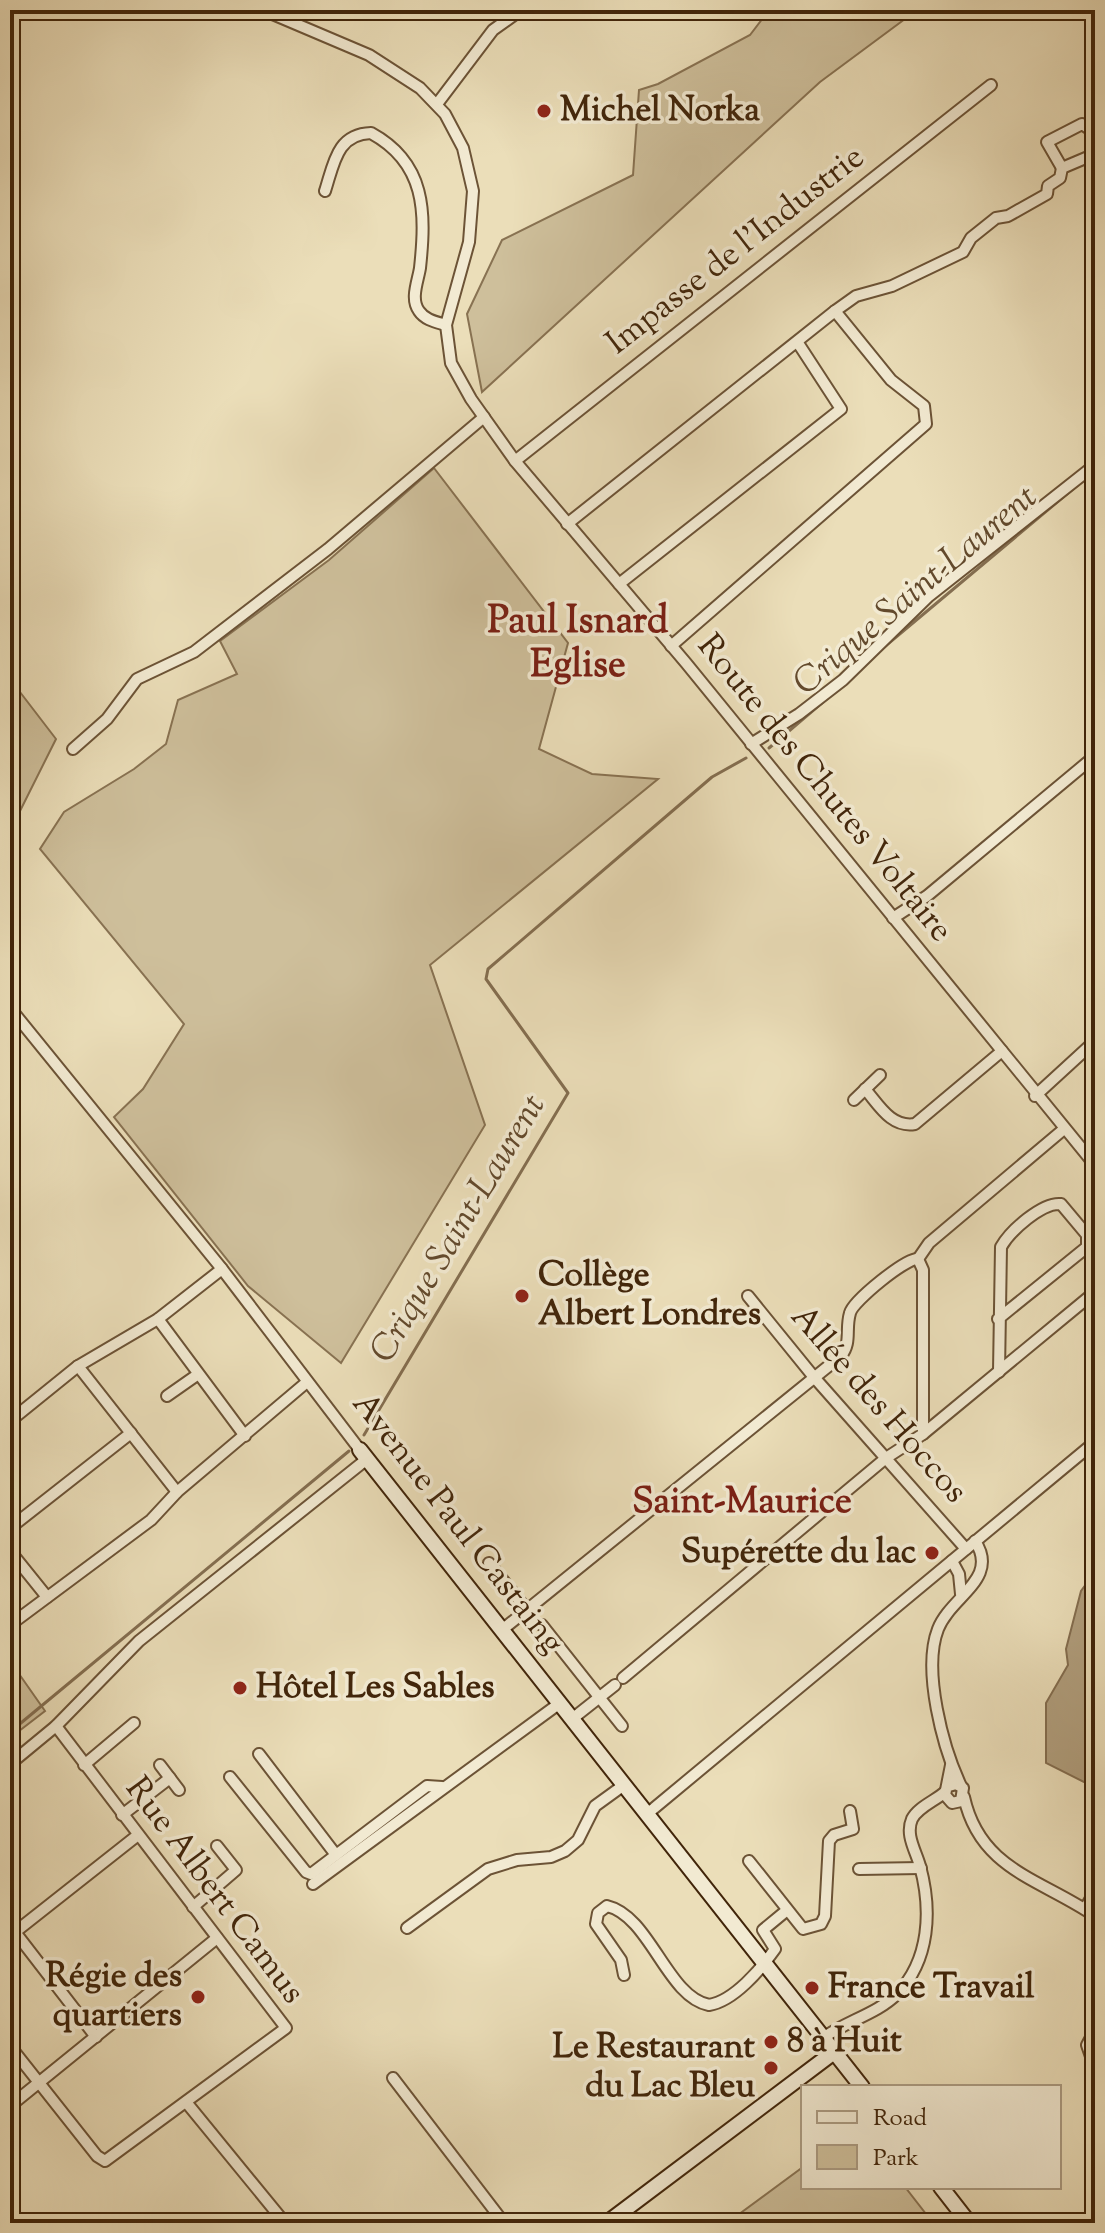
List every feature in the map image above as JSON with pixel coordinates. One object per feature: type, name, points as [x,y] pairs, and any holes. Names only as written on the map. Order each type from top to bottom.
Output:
[{"type":"street","name":"Route des Chutes Voltaire","points":[[263,10],[369,55],[400,74],[437,104],[463,148],[473,191],[469,242],[446,325],[448,353],[454,371],[515,461],[671,646],[1002,1051],[1035,1096],[1095,1165]]},
{"type":"street","points":[[437,104],[493,30],[521,10]]},
{"type":"street","name":"Impasse de l'Industrie","points":[[515,461],[991,85]]},
{"type":"street","points":[[567,524],[856,296],[892,286],[963,252],[971,238],[996,218],[1008,216],[1047,194],[1048,186],[1060,178],[1062,168],[1047,142],[1082,124],[1095,133]]},
{"type":"street","points":[[325,191],[341,143],[351,136],[371,133],[403,155],[420,187],[417,310],[427,319],[446,325]]},
{"type":"street","points":[[1062,168],[1095,154]]},
{"type":"street","points":[[671,646],[926,424],[924,406],[891,380],[835,311]]},
{"type":"street","points":[[619,584],[841,409],[798,343]]},
{"type":"street","points":[[73,749],[107,719],[137,679],[194,652],[328,549],[484,417]]},
{"type":"street","points":[[751,744],[799,714],[843,680],[929,596],[1095,465]]},
{"type":"street","points":[[893,918],[927,896],[1095,756]]},
{"type":"street","name":"Avenue Paul Castaing","points":[[10,1008],[222,1269],[307,1382],[860,2085]]},
{"type":"street","points":[[1035,1096],[1095,1041]]},
{"type":"street","points":[[865,1089],[892,1120],[903,1125],[915,1124],[1002,1051]]},
{"type":"street","points":[[854,1100],[880,1075]]},
{"type":"street","points":[[502,1630],[846,1350],[853,1306],[906,1261],[918,1259],[929,1243],[1064,1129]]},
{"type":"street","points":[[999,1372],[1001,1250],[1007,1238],[1046,1206],[1058,1203],[1087,1235],[1086,1248],[1095,1261]]},
{"type":"street","points":[[998,1319],[1086,1248]]},
{"type":"street","points":[[918,1259],[923,1270],[923,1434]]},
{"type":"street","points":[[10,1421],[78,1366],[158,1319],[222,1269]]},
{"type":"street","points":[[572,1719],[886,1458],[923,1434],[1095,1292]]},
{"type":"street","name":"Allée des Hoccos","points":[[748,1296],[886,1458],[970,1545]]},
{"type":"street","points":[[158,1319],[245,1436]]},
{"type":"street","points":[[78,1366],[177,1492]]},
{"type":"street","points":[[167,1396],[197,1375]]},
{"type":"street","points":[[14,1622],[151,1520],[177,1492],[307,1382]]},
{"type":"street","points":[[10,1528],[131,1433]]},
{"type":"street","points":[[647,1814],[1095,1442]]},
{"type":"street","points":[[10,1764],[56,1726],[139,1641],[364,1454]]},
{"type":"street","points":[[968,1815],[963,1792],[951,1764],[933,1679],[933,1645],[938,1627],[983,1569],[983,1556],[970,1545]]},
{"type":"street","points":[[10,1551],[47,1597]]},
{"type":"street","points":[[952,1561],[959,1574],[961,1594]]},
{"type":"street","points":[[489,1563],[527,1610]]},
{"type":"street","points":[[542,1625],[622,1726]]},
{"type":"street","points":[[313,1884],[560,1703]]},
{"type":"street","points":[[84,1765],[134,1723]]},
{"type":"street","name":"Rue Albert Camus","points":[[56,1726],[286,2028],[186,2102]]},
{"type":"street","points":[[259,1754],[336,1855]]},
{"type":"street","points":[[951,1764],[949,1796],[968,1815],[999,1861],[1095,1916]]},
{"type":"street","points":[[160,1765],[179,1790]]},
{"type":"street","points":[[230,1777],[306,1872],[311,1874],[427,1786],[442,1787]]},
{"type":"street","points":[[122,1815],[170,1778]]},
{"type":"street","points":[[407,1928],[488,1869],[508,1862],[551,1857],[565,1851],[578,1840],[595,1806],[624,1785]]},
{"type":"street","points":[[823,2038],[885,2003],[911,1976],[925,1942],[928,1925],[921,1868],[910,1837],[911,1824],[916,1813],[963,1792]]},
{"type":"street","points":[[949,1796],[963,1792]]},
{"type":"street","points":[[749,1861],[803,1929],[821,1924],[825,1916],[829,1841],[834,1835],[853,1829],[850,1811]]},
{"type":"street","points":[[96,2037],[12,1934],[138,1835]]},
{"type":"street","points":[[193,1907],[236,1870],[217,1846]]},
{"type":"street","points":[[859,1869],[921,1868]]},
{"type":"street","points":[[1085,1909],[1095,1891]]},
{"type":"street","points":[[624,1975],[621,1960],[596,1924],[598,1913],[607,1906],[625,1915],[690,1995],[703,2004],[719,2003],[764,1964],[775,1949],[763,1930],[786,1911]]},
{"type":"street","points":[[10,2106],[217,1938]]},
{"type":"street","points":[[1095,2030],[1087,2045],[1095,2068]]},
{"type":"street","points":[[10,2046],[97,2156],[105,2161],[186,2102],[285,2223]]},
{"type":"street","points":[[607,2223],[834,2052]]},
{"type":"street","points":[[393,2078],[504,2223]]},
{"type":"street","points":[[943,2189],[969,2223]]},
{"type":"green space","points":[[769,10],[917,10],[820,82],[482,392],[467,314],[502,240],[633,175],[639,90],[658,84],[750,35]]},
{"type":"green space","points":[[434,468],[568,643],[539,749],[592,774],[658,779],[430,965],[485,1125],[341,1363],[248,1286],[114,1117],[143,1089],[184,1024],[40,849],[64,812],[134,769],[166,744],[178,700],[237,674],[220,641],[329,560]]},
{"type":"green space","points":[[10,679],[56,739],[10,831]]},
{"type":"green space","points":[[10,1661],[45,1711],[10,1738]]},
{"type":"green space","points":[[801,2168],[801,2189],[907,2189],[933,2223],[727,2223]]},
{"type":"shaded area","points":[[1095,1572],[1095,1782],[1090,1785],[1046,1763],[1046,1703],[1068,1665],[1066,1649],[1081,1591]]},
{"type":"waterway","name":"Crique Saint-Laurent","points":[[871,658],[1086,478]]},
{"type":"waterway","name":"Crique Saint-Laurent","points":[[769,748],[830,696]]},
{"type":"waterway","name":"Crique Saint-Laurent","points":[[364,1435],[568,1093],[486,979],[488,969],[712,777],[746,758]]},
{"type":"waterway","name":"Crique Saint-Laurent","points":[[10,1732],[349,1451]]},
{"type":"place","name":"Michel Norka","points":[[544,111]]},
{"type":"place","name":"Collège Albert Londres","points":[[522,1296]]},
{"type":"place","name":"Supérette du lac","points":[[932,1553]]},
{"type":"place","name":"Hôtel Les Sables","points":[[240,1688]]},
{"type":"place","name":"France Travail","points":[[812,1988]]},
{"type":"place","name":"Régie des quartiers","points":[[198,1997]]},
{"type":"place","name":"8 à Huit","points":[[771,2042]]},
{"type":"place","name":"Le Restaurant du Lac Bleu","points":[[771,2068]]},
{"type":"district","name":"Paul Isnard Eglise","points":[[578,645]]},
{"type":"district","name":"Saint-Maurice","points":[[742,1503]]}]
